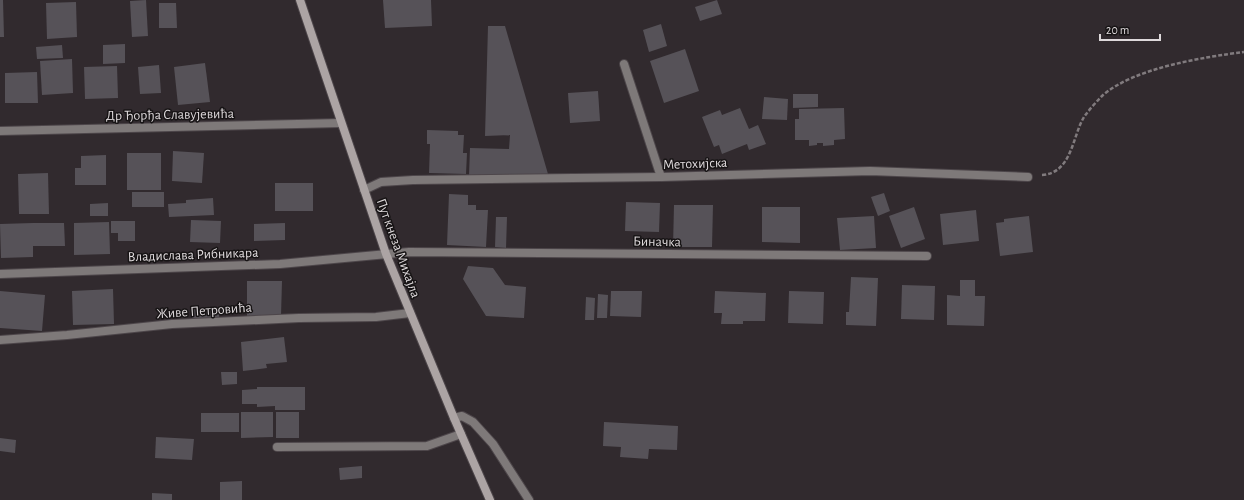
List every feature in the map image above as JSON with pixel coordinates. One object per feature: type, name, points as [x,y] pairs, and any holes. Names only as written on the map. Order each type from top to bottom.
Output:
[{"type":"main road","name":"Пут кнеза Михајла","points":[[300,0],[386,254],[454,418],[490,500]]},
{"type":"street","points":[[624,64],[661,177]]},
{"type":"street","name":"Др Ђорђа Славујевића","points":[[0,131],[341,123]]},
{"type":"street","name":"Метохијска","points":[[364,190],[381,182],[413,180],[661,177],[870,171],[1028,177]]},
{"type":"street","name":"Биначка","points":[[386,254],[409,252],[927,256]]},
{"type":"street","name":"Владислава Рибникара","points":[[0,274],[280,264],[386,254]]},
{"type":"street","name":"Живе Петровића","points":[[0,340],[68,335],[172,324],[299,318],[376,317],[410,313]]},
{"type":"street","points":[[454,418],[462,416],[473,422],[493,444],[529,500]]},
{"type":"street","points":[[277,447],[427,446],[461,434]]},
{"type":"path","points":[[1028,177],[1046,175],[1058,170],[1067,160],[1084,117],[1103,96],[1120,83],[1175,64],[1244,52]]},
{"type":"building","points":[[0,0],[3,0],[4,37],[0,37]]},
{"type":"building","points":[[146,0],[148,36],[132,37],[130,1]]},
{"type":"building","points":[[383,0],[431,0],[432,26],[385,28]]},
{"type":"building","points":[[717,0],[722,14],[700,21],[695,7]]},
{"type":"building","points":[[76,2],[77,37],[47,39],[46,3]]},
{"type":"building","points":[[159,3],[176,3],[177,28],[159,28]]},
{"type":"building","points":[[661,24],[667,46],[649,52],[643,30]]},
{"type":"building","points":[[488,26],[505,26],[548,174],[509,175],[508,177],[469,176],[470,148],[509,149],[510,135],[485,136]]},
{"type":"building","points":[[125,44],[125,63],[103,64],[103,45]]},
{"type":"building","points":[[62,45],[63,58],[37,59],[36,47]]},
{"type":"building","points":[[685,49],[699,91],[664,103],[650,61]]},
{"type":"building","points":[[72,59],[73,93],[42,95],[40,61]]},
{"type":"building","points":[[205,63],[210,102],[178,105],[174,67]]},
{"type":"building","points":[[159,65],[161,93],[140,94],[138,67]]},
{"type":"building","points":[[117,66],[118,98],[85,99],[84,67]]},
{"type":"building","points":[[37,72],[38,103],[5,103],[5,73]]},
{"type":"building","points":[[598,91],[600,121],[570,123],[568,93]]},
{"type":"building","points":[[793,94],[818,94],[818,107],[793,108]]},
{"type":"building","points":[[764,97],[788,99],[787,120],[762,119]]},
{"type":"building","points":[[740,108],[749,129],[758,125],[766,144],[749,150],[747,144],[722,154],[719,145],[714,147],[702,117],[720,110],[722,115]]},
{"type":"building","points":[[844,108],[845,139],[834,140],[834,145],[823,146],[823,143],[817,143],[817,145],[809,146],[809,140],[795,140],[795,119],[799,119],[799,109]]},
{"type":"building","points":[[427,130],[458,131],[458,135],[464,135],[463,153],[467,153],[466,174],[429,173],[430,144],[427,144]]},
{"type":"building","points":[[173,151],[204,153],[202,183],[172,181]]},
{"type":"building","points":[[127,153],[161,153],[161,190],[127,190]]},
{"type":"building","points":[[106,155],[106,185],[75,185],[75,168],[81,168],[81,156]]},
{"type":"building","points":[[48,173],[49,214],[19,214],[18,174]]},
{"type":"building","points":[[275,183],[313,183],[313,211],[275,211]]},
{"type":"building","points":[[132,192],[164,192],[164,207],[132,207]]},
{"type":"building","points":[[884,193],[890,211],[878,216],[871,197]]},
{"type":"building","points":[[449,194],[468,195],[468,205],[476,205],[476,210],[488,210],[486,247],[447,245]]},
{"type":"building","points":[[213,198],[214,215],[169,217],[168,204],[186,203],[186,200]]},
{"type":"building","points":[[626,202],[660,203],[659,232],[625,231]]},
{"type":"building","points":[[108,203],[108,216],[90,216],[90,204]]},
{"type":"building","points":[[674,205],[713,205],[712,247],[673,247]]},
{"type":"building","points":[[762,207],[800,207],[800,243],[762,242]]},
{"type":"building","points":[[914,207],[925,239],[901,248],[889,216]]},
{"type":"building","points":[[976,210],[979,241],[943,245],[940,214]]},
{"type":"building","points":[[874,216],[876,248],[840,250],[837,218]]},
{"type":"building","points":[[1029,216],[1033,252],[1000,256],[996,223],[1004,222],[1004,219]]},
{"type":"building","points":[[496,217],[507,217],[506,248],[495,247]]},
{"type":"building","points":[[191,220],[221,221],[220,243],[190,242]]},
{"type":"building","points":[[111,221],[135,221],[135,241],[118,241],[118,233],[111,233]]},
{"type":"building","points":[[109,222],[110,254],[74,255],[74,223]]},
{"type":"building","points":[[64,223],[65,246],[33,246],[33,257],[1,258],[0,224]]},
{"type":"building","points":[[285,223],[285,240],[254,241],[254,224]]},
{"type":"building","points":[[468,266],[493,268],[505,285],[526,287],[524,318],[486,316],[463,279]]},
{"type":"building","points":[[851,277],[878,278],[876,326],[846,325],[846,312],[849,312]]},
{"type":"building","points":[[960,280],[975,280],[975,296],[985,296],[984,326],[947,325],[947,295],[960,296]]},
{"type":"building","points":[[247,281],[282,281],[281,316],[247,316]]},
{"type":"building","points":[[902,285],[935,286],[934,320],[901,319]]},
{"type":"building","points":[[113,289],[114,324],[73,325],[72,291]]},
{"type":"building","points":[[0,291],[45,295],[42,331],[0,328]]},
{"type":"building","points":[[611,291],[642,291],[641,317],[610,316]]},
{"type":"building","points":[[715,291],[766,293],[765,321],[743,321],[743,324],[721,324],[722,313],[714,313]]},
{"type":"building","points":[[789,291],[824,292],[823,324],[788,323]]},
{"type":"building","points":[[598,294],[608,295],[607,318],[597,318]]},
{"type":"building","points":[[586,297],[595,298],[594,320],[585,320]]},
{"type":"building","points":[[193,309],[219,309],[219,320],[192,320]]},
{"type":"building","points":[[284,337],[287,362],[266,364],[267,368],[243,371],[241,342]]},
{"type":"building","points":[[221,372],[237,372],[237,384],[222,385]]},
{"type":"building","points":[[257,387],[305,387],[305,410],[275,410],[275,406],[257,407],[257,404],[242,404],[242,390],[257,389]]},
{"type":"building","points":[[241,412],[273,412],[273,437],[241,438]]},
{"type":"building","points":[[276,412],[299,412],[299,438],[276,438]]},
{"type":"building","points":[[201,413],[239,413],[239,432],[201,432]]},
{"type":"building","points":[[604,422],[678,426],[677,450],[649,449],[648,459],[620,457],[621,447],[603,446]]},
{"type":"building","points":[[156,437],[194,439],[192,460],[155,458]]},
{"type":"building","points":[[0,438],[16,440],[15,453],[0,451]]},
{"type":"building","points":[[362,466],[362,478],[340,480],[339,468]]},
{"type":"building","points":[[242,481],[242,500],[220,500],[220,482]]},
{"type":"building","points":[[152,493],[172,494],[172,500],[152,500]]}]
